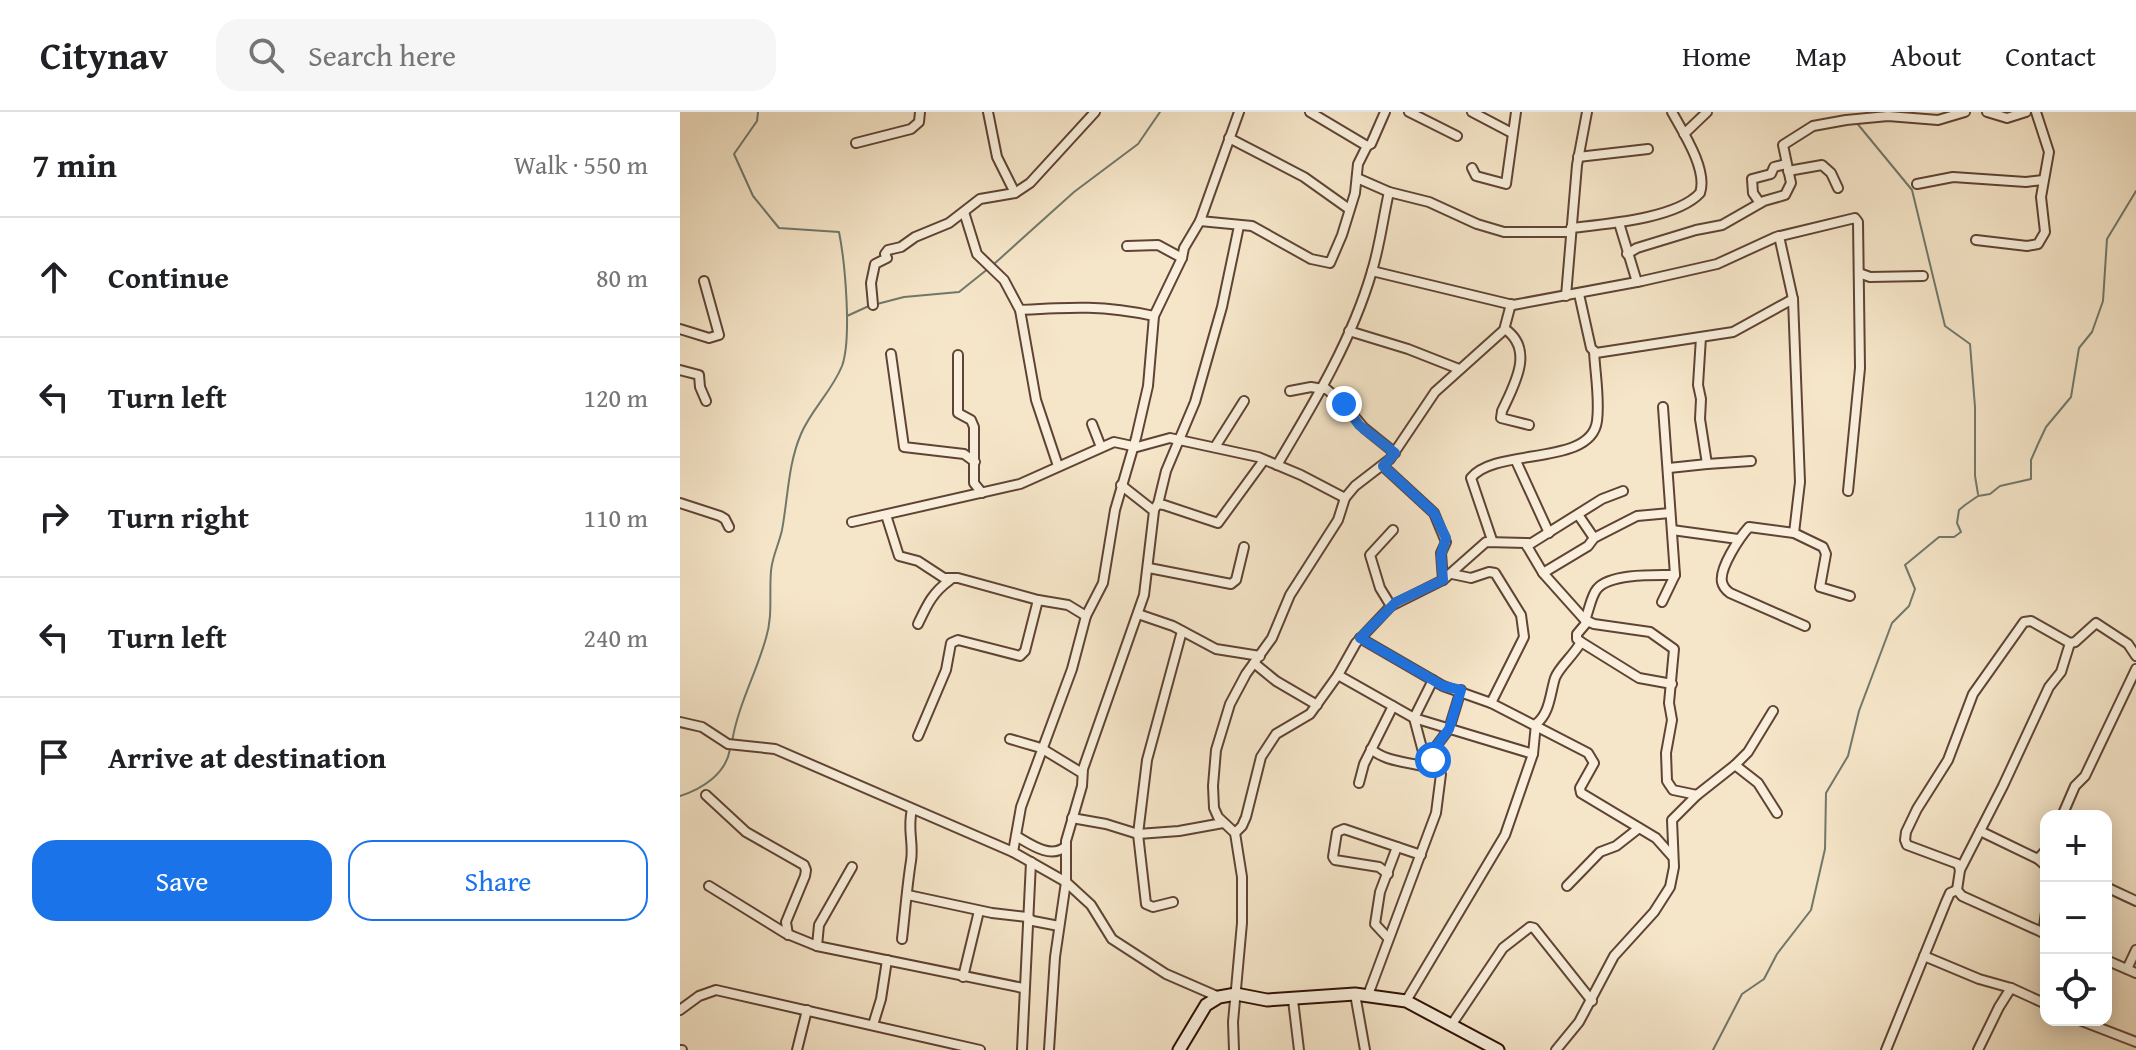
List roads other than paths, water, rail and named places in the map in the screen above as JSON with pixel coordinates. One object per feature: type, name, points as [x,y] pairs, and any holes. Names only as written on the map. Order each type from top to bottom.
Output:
[{"type":"street","points":[[856,143],[911,129],[919,122],[920,112]]},
{"type":"street","points":[[988,112],[997,157],[1015,193]]},
{"type":"street","points":[[873,305],[872,274],[877,263],[887,258],[885,254],[888,250],[901,247],[915,237],[949,223],[973,203],[987,196],[1015,193],[1038,177],[1071,135],[1095,112]]},
{"type":"street","points":[[1013,852],[1021,807],[1072,669],[1086,616],[1103,583],[1121,485],[1134,447],[1148,386],[1154,316],[1184,248],[1200,221],[1239,112]]},
{"type":"street","points":[[1310,112],[1367,146]]},
{"type":"street","points":[[1200,221],[1256,228],[1311,259],[1328,264],[1335,255],[1349,209],[1358,164],[1385,112]]},
{"type":"street","points":[[1409,112],[1457,136]]},
{"type":"street","points":[[1472,112],[1512,133]]},
{"type":"street","points":[[1472,168],[1476,176],[1506,184],[1516,112]]},
{"type":"street","points":[[1566,296],[1578,157],[1587,112]]},
{"type":"street","points":[[1357,178],[1504,232],[1571,230],[1619,223],[1686,204],[1700,193],[1702,182],[1693,151],[1672,112]]},
{"type":"street","points":[[1684,134],[1707,112]]},
{"type":"street","points":[[1627,254],[1666,239],[1722,225],[1760,203],[1785,195],[1791,183],[1783,145],[1813,126],[1879,114],[1942,120],[1965,112]]},
{"type":"street","points":[[1987,112],[2007,118],[2026,112]]},
{"type":"street","points":[[1976,240],[2027,246],[2041,241],[2045,227],[2041,197],[2049,152],[2036,112]]},
{"type":"street","points":[[1229,138],[1304,177],[1349,209]]},
{"type":"street","points":[[1578,157],[1648,149]]},
{"type":"street","points":[[1760,203],[1753,193],[1752,179],[1771,174],[1774,167],[1822,165],[1831,173],[1838,188]]},
{"type":"street","points":[[1917,184],[1953,177],[2026,182],[2043,180]]},
{"type":"street","points":[[1277,465],[1324,388],[1349,331],[1372,271],[1389,192]]},
{"type":"street","points":[[964,212],[977,254],[1004,280],[1020,310],[1036,400],[1058,466]]},
{"type":"street","points":[[1372,271],[1511,304],[1579,294],[1717,264],[1779,236],[1855,218],[1858,222],[1860,368],[1848,491]]},
{"type":"street","points":[[1619,223],[1637,282]]},
{"type":"street","points":[[1049,1050],[1055,957],[1066,882],[1065,847],[1082,786],[1082,773],[1138,614],[1149,568],[1156,508],[1166,471],[1195,402],[1222,307],[1239,226]]},
{"type":"street","points":[[1779,236],[1793,299],[1800,482],[1794,533]]},
{"type":"street","points":[[1127,246],[1158,245],[1182,258]]},
{"type":"street","points":[[1859,273],[1870,277],[1923,276]]},
{"type":"street","points":[[680,329],[709,338],[719,335],[704,281]]},
{"type":"street","points":[[1492,540],[1471,478],[1479,470],[1500,463],[1574,446],[1588,439],[1597,421],[1594,351],[1579,294]]},
{"type":"street","points":[[1594,351],[1599,353],[1733,332],[1793,299]]},
{"type":"street","points":[[1234,1050],[1243,896],[1235,833],[1223,823],[1214,808],[1213,799],[1216,750],[1230,704],[1276,632],[1290,595],[1338,520],[1345,498],[1359,482],[1383,466],[1395,453],[1429,399],[1505,329],[1511,304]]},
{"type":"street","points":[[1020,310],[1075,305],[1118,308],[1154,316]]},
{"type":"street","points":[[1505,329],[1517,341],[1522,360],[1501,418],[1529,425]]},
{"type":"street","points":[[1349,331],[1459,369]]},
{"type":"street","points":[[1701,337],[1698,385],[1707,464]]},
{"type":"street","points":[[891,354],[904,447],[964,454],[975,462]]},
{"type":"street","points":[[958,355],[958,413],[973,423],[974,483],[982,493]]},
{"type":"street","points":[[680,370],[699,375],[706,401]]},
{"type":"street","points":[[1290,391],[1324,388],[1344,404],[1359,425],[1395,453]]},
{"type":"street","points":[[1215,447],[1244,401]]},
{"type":"street","points":[[1662,602],[1675,575],[1663,407]]},
{"type":"street","points":[[1092,424],[1101,447]]},
{"type":"street","points":[[852,522],[1020,484],[1101,447],[1119,442],[1134,447],[1163,439],[1181,439],[1264,460],[1345,498]]},
{"type":"street","points":[[1121,485],[1156,508],[1218,523],[1264,460]]},
{"type":"street","points":[[1516,461],[1549,533]]},
{"type":"street","points":[[1669,468],[1751,461]]},
{"type":"street","points":[[1383,466],[1434,513],[1446,542],[1441,555],[1443,580]]},
{"type":"street","points":[[1527,546],[1602,499],[1623,491]]},
{"type":"street","points":[[680,503],[720,516],[729,527]]},
{"type":"street","points":[[1543,573],[1588,546],[1594,538],[1637,516],[1670,513]]},
{"type":"street","points":[[886,515],[899,556],[918,561],[938,576],[950,580]]},
{"type":"street","points":[[1579,516],[1594,538]]},
{"type":"street","points":[[1805,626],[1730,593],[1724,587],[1721,579],[1723,573],[1738,539],[1749,527],[1794,533],[1825,549],[1820,587],[1850,596]]},
{"type":"street","points":[[1391,606],[1378,583],[1370,555],[1393,530]]},
{"type":"street","points":[[1672,530],[1738,539]]},
{"type":"street","points":[[1235,833],[1246,817],[1261,757],[1271,741],[1281,729],[1304,718],[1317,705],[1360,638],[1391,606],[1443,580],[1479,546],[1492,540],[1528,543],[1543,573],[1587,620],[1650,632],[1671,645],[1674,649],[1669,703],[1672,720],[1666,753],[1667,781],[1673,790],[1697,795]]},
{"type":"street","points":[[1149,568],[1231,584],[1236,580],[1244,547]]},
{"type":"street","points":[[1452,574],[1471,578],[1495,573],[1521,615],[1524,637],[1491,703]]},
{"type":"street","points":[[1672,684],[1639,678],[1581,642],[1577,634],[1587,620],[1597,589],[1603,584],[1629,576],[1675,575]]},
{"type":"street","points":[[918,624],[936,590],[958,578],[1068,605],[1086,616]]},
{"type":"street","points":[[918,736],[946,670],[951,643],[958,640],[1020,656],[1025,651],[1038,600]]},
{"type":"street","points":[[1138,614],[1182,631],[1216,649],[1257,659],[1276,681],[1317,705]]},
{"type":"street","points":[[1960,870],[1954,861],[1905,843],[1906,832],[1948,760],[1977,687],[2024,622],[2031,621],[2070,643],[2096,623],[2128,644],[2136,656]]},
{"type":"street","points":[[1173,902],[1153,907],[1146,904],[1138,834],[1147,760],[1182,631]]},
{"type":"street","points":[[1360,638],[1433,680],[1536,724],[1588,753],[1594,763],[1580,788],[1581,793],[1664,844],[1673,856]]},
{"type":"street","points":[[1536,724],[1542,720],[1552,696],[1555,676],[1573,657],[1581,642]]},
{"type":"street","points":[[2040,932],[1962,896],[1957,890],[1960,870],[2049,687],[2061,672],[2070,643]]},
{"type":"street","points":[[2065,810],[2075,786],[2085,776],[2136,669]]},
{"type":"street","points":[[1338,675],[1414,718],[1533,754]]},
{"type":"street","points":[[1429,767],[1414,718],[1433,680]]},
{"type":"street","points":[[1429,767],[1437,745],[1449,729],[1461,690]]},
{"type":"street","points":[[1359,783],[1360,773],[1393,706]]},
{"type":"street","points":[[1556,1050],[1570,1035],[1592,1001],[1614,956],[1654,912],[1670,887],[1674,867],[1672,820],[1748,752],[1773,711]]},
{"type":"street","points":[[680,722],[702,727],[726,743],[775,749],[1013,852],[1066,882],[1091,905],[1112,939],[1166,974],[1219,997]]},
{"type":"street","points":[[1406,1001],[1505,835],[1533,754],[1536,724]]},
{"type":"street","points":[[1010,739],[1041,748],[1082,773]]},
{"type":"street","points":[[1368,995],[1436,813],[1442,780],[1441,774],[1429,767],[1385,758],[1371,749]]},
{"type":"street","points":[[1735,765],[1758,783],[1777,813]]},
{"type":"street","points":[[706,795],[746,832],[804,865],[805,876],[786,922],[788,935]]},
{"type":"street","points":[[902,939],[908,895],[911,849],[908,832],[912,809]]},
{"type":"street","points":[[1072,818],[1138,834],[1223,823]]},
{"type":"street","points":[[1567,886],[1600,852],[1616,846],[1639,828]]},
{"type":"street","points":[[1388,874],[1379,867],[1335,860],[1337,832],[1344,829],[1421,855]]},
{"type":"street","points":[[1980,831],[2038,859],[2040,857]]},
{"type":"street","points":[[1016,836],[1050,853],[1060,852],[1065,847]]},
{"type":"street","points":[[1388,938],[1375,924],[1380,892],[1397,847]]},
{"type":"street","points":[[1022,1050],[1031,862]]},
{"type":"street","points":[[817,946],[819,925],[852,867]]},
{"type":"street","points":[[709,886],[788,935],[817,946],[1023,988]]},
{"type":"street","points":[[1886,1050],[1946,902],[1950,893],[1957,890]]},
{"type":"street","points":[[2112,890],[2136,901]]},
{"type":"street","points":[[908,895],[1059,926]]},
{"type":"street","points":[[963,977],[979,911]]},
{"type":"street","points":[[1452,1024],[1503,948],[1530,927],[1592,1001]]},
{"type":"street","points":[[2112,963],[2131,971],[2136,950]]},
{"type":"street","points":[[1924,956],[2040,1001]]},
{"type":"street","points":[[873,1025],[887,960]]},
{"type":"street","points":[[1978,1050],[2011,988]]},
{"type":"street","points":[[680,1010],[699,996],[716,990],[980,1050]]},
{"type":"street","points":[[1179,1050],[1199,1013],[1219,997],[1236,994],[1267,1000],[1355,994],[1406,1001],[1498,1050]]},
{"type":"street","points":[[1355,994],[1365,1050]]},
{"type":"street","points":[[1293,1000],[1299,1050]]},
{"type":"street","points":[[797,1050],[807,1010]]},
{"type":"street","points":[[2095,1026],[2136,1042]]},
{"type":"waterway","points":[[732,742],[738,715],[768,630],[772,566],[782,530],[797,445],[805,425],[842,366],[847,337],[839,232],[779,228],[753,196],[734,154],[757,121],[758,112]]},
{"type":"waterway","points":[[994,264],[1074,192],[1138,144],[1160,112]]},
{"type":"waterway","points":[[1856,122],[1912,190],[1945,326],[1970,344],[1978,494]]},
{"type":"waterway","points":[[1713,1050],[1742,994],[1764,979],[1777,954],[1811,910],[1825,849],[1826,793],[1848,756],[1859,711],[1892,623],[1909,606],[1915,589],[1905,565],[1939,537],[1954,537],[1961,532],[1957,523],[1959,510],[1978,496],[1990,494],[2000,486],[2031,479],[2031,460],[2046,427],[2071,397],[2079,348],[2092,332],[2103,301],[2107,239],[2136,191]]},
{"type":"waterway","points":[[877,304],[904,297],[959,292],[989,268]]},
{"type":"waterway","points":[[847,316],[871,305]]},
{"type":"waterway","points":[[680,796],[712,779],[724,766],[730,749]]}]
